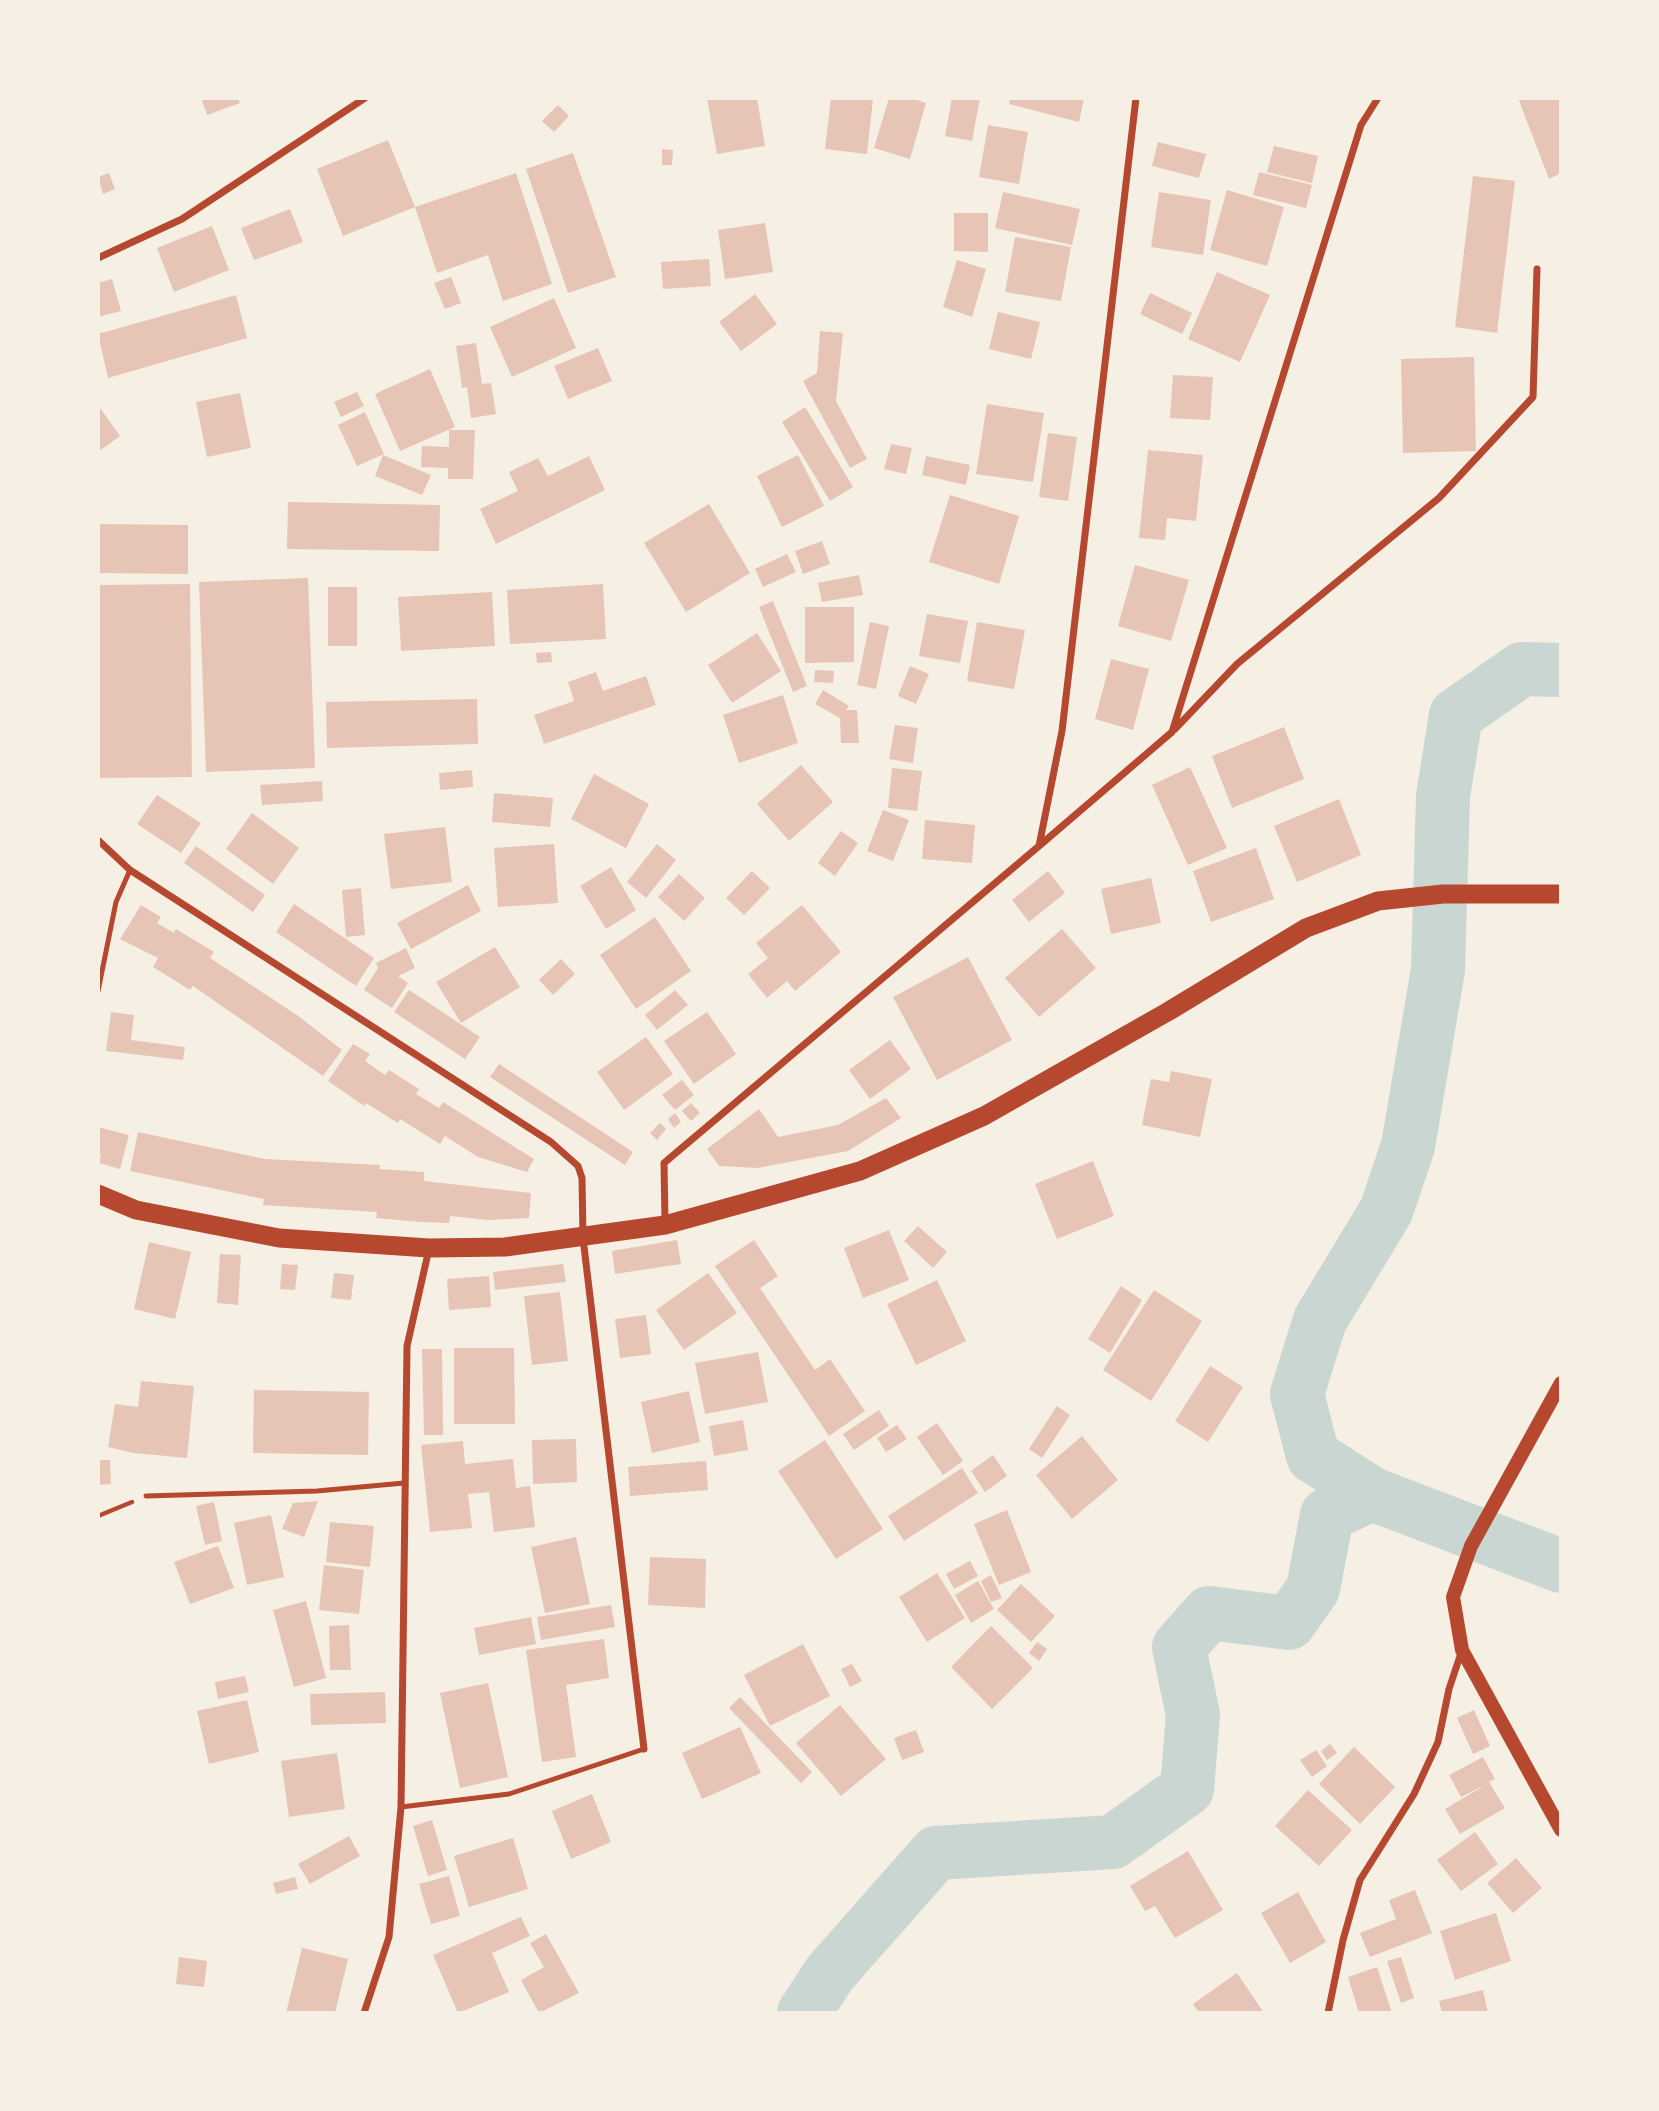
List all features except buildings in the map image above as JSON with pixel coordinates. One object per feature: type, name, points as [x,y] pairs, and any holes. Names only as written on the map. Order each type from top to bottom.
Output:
[{"type":"highway","points":[[98,1194],[136,1210],[279,1238],[429,1248],[505,1247],[665,1225],[860,1171],[984,1116],[1170,1011],[1306,928],[1378,901],[1443,894],[1561,894]]},
{"type":"main road","points":[[1561,1383],[1471,1546],[1453,1597],[1462,1650],[1561,1830]]},
{"type":"street","points":[[98,258],[182,219],[365,98]]},
{"type":"street","points":[[1039,846],[1062,732],[1136,98]]},
{"type":"street","points":[[1172,732],[1361,125],[1378,98]]},
{"type":"street","points":[[665,1225],[664,1163],[1172,732],[1237,664],[1439,498],[1533,397],[1537,269]]},
{"type":"street","points":[[98,840],[130,870],[566,1154],[578,1166],[582,1178],[583,1238],[644,1749]]},
{"type":"street","points":[[364,2013],[389,1937],[401,1807],[407,1346],[429,1248]]},
{"type":"street","points":[[1328,2013],[1343,1940],[1360,1880],[1414,1794],[1438,1742],[1462,1650]]},
{"type":"lane","points":[[98,991],[116,902],[130,870]]},
{"type":"lane","points":[[146,1496],[317,1490],[404,1483]]},
{"type":"lane","points":[[401,1807],[509,1794],[644,1749]]},
{"type":"path","points":[[98,1516],[146,1496]]},
{"type":"waterway","points":[[1561,670],[1522,669],[1456,715],[1443,796],[1438,970],[1408,1146],[1386,1211],[1320,1320],[1297,1394],[1313,1456],[1372,1494],[1561,1566]]},
{"type":"waterway","points":[[804,2013],[830,1973],[936,1853],[1113,1842],[1187,1789],[1193,1715],[1179,1647],[1209,1613],[1289,1623],[1313,1589],[1327,1515],[1372,1494]]}]
